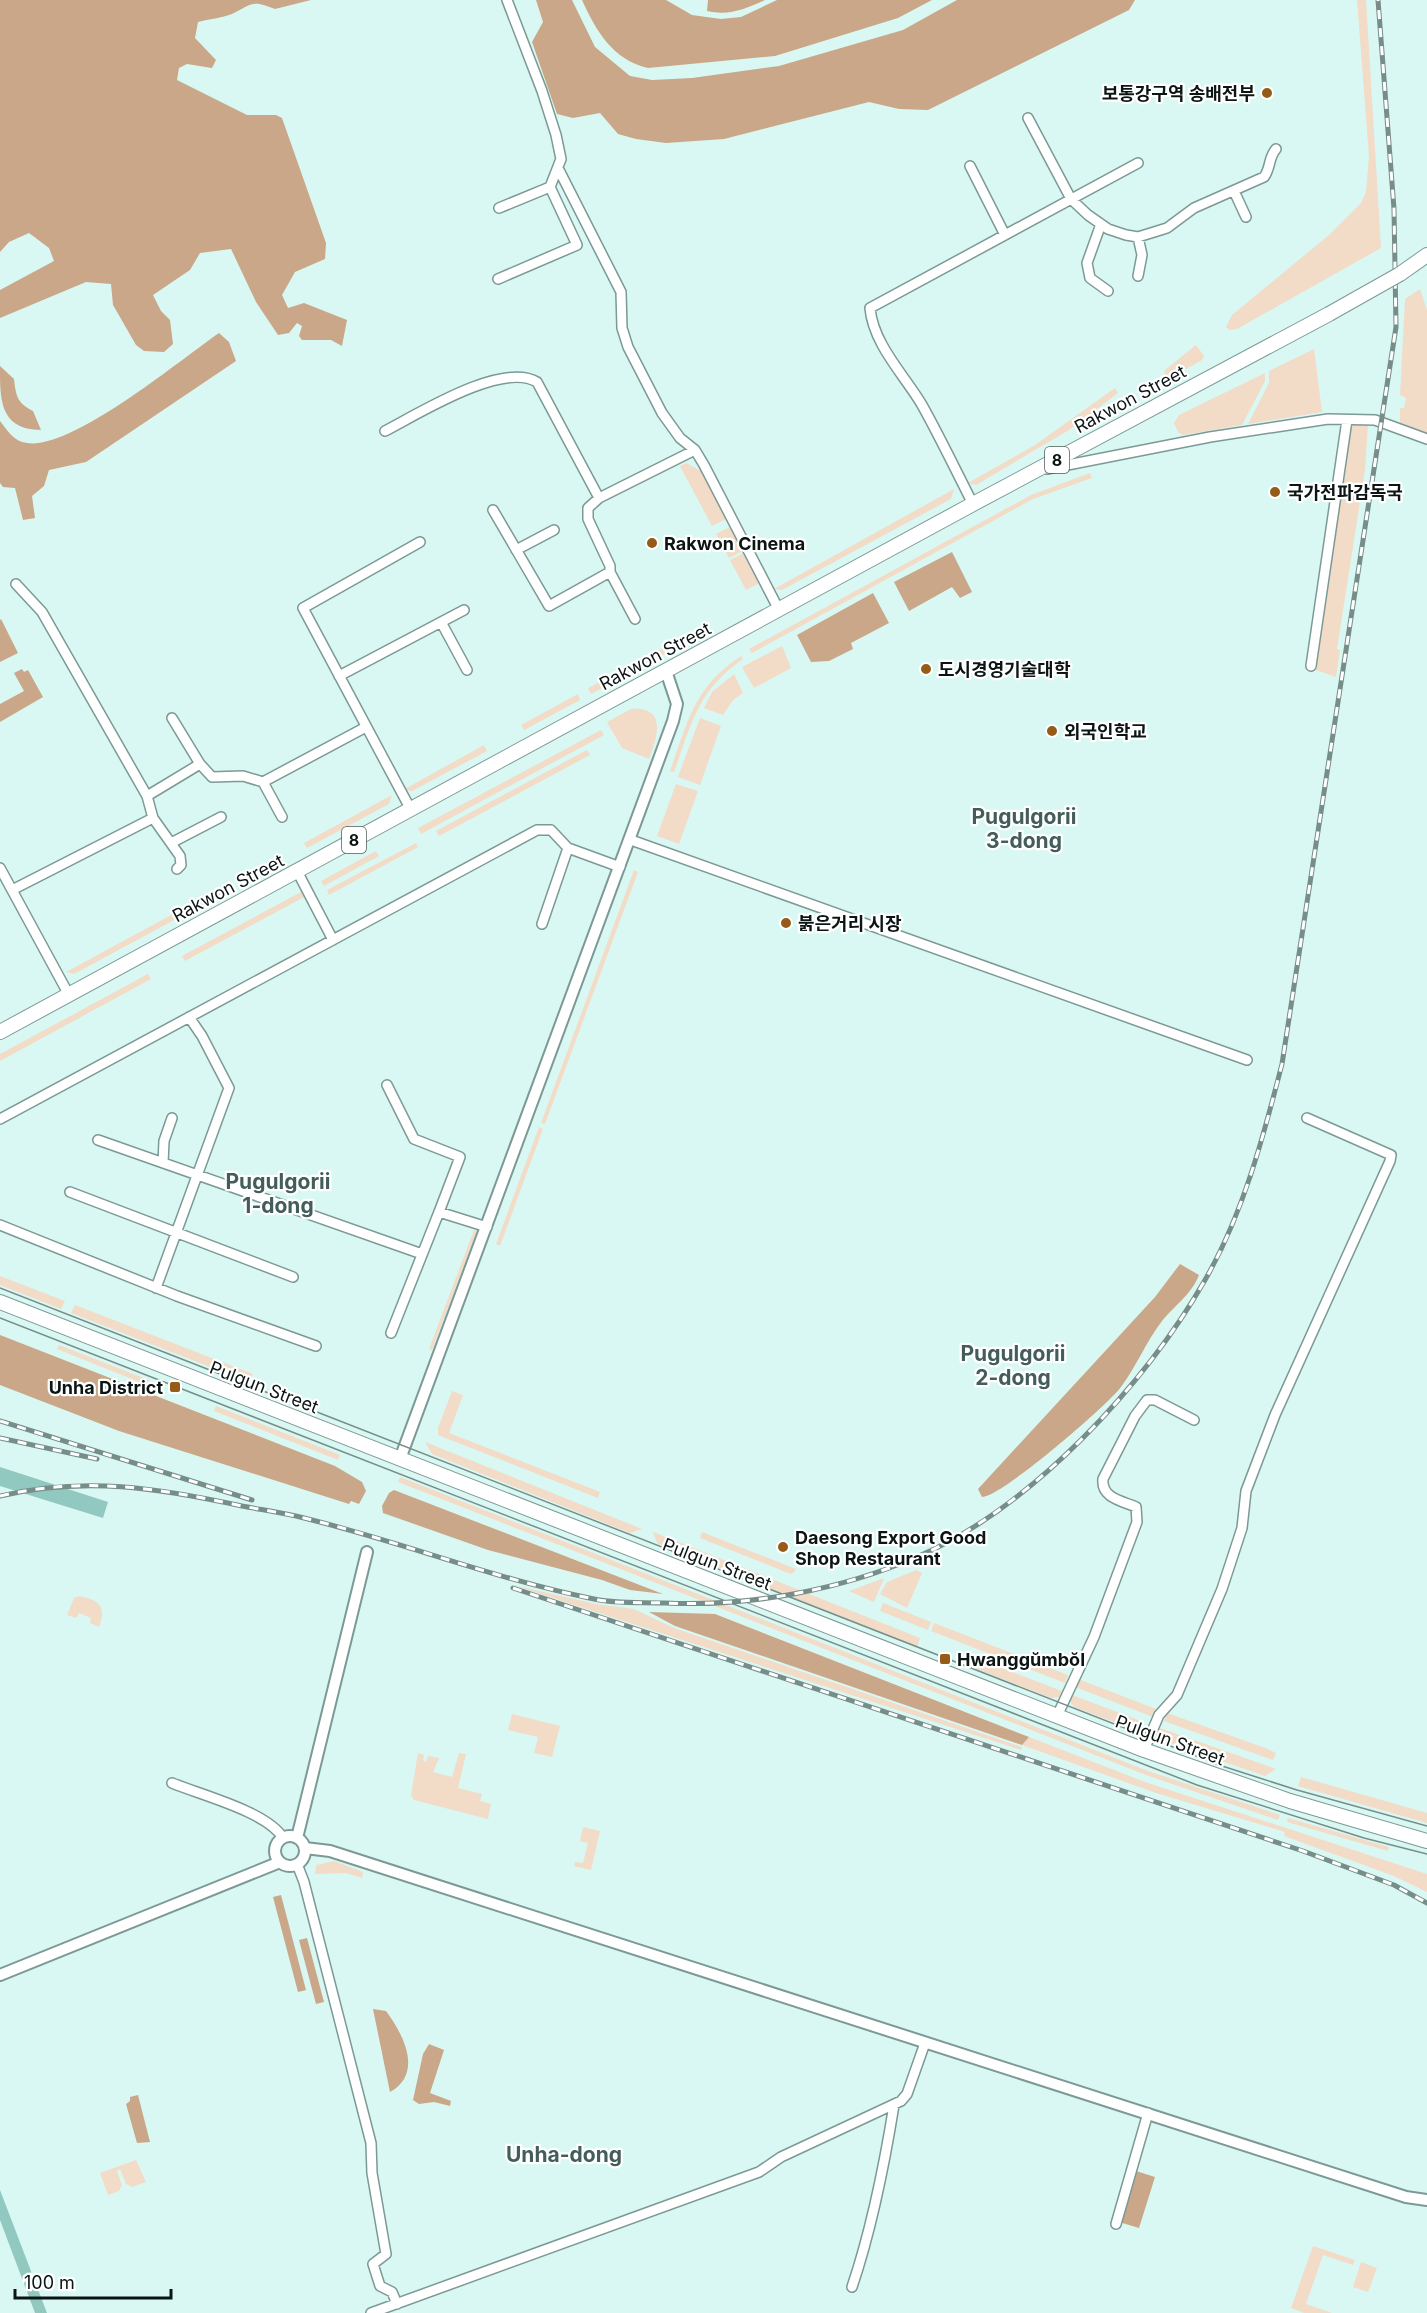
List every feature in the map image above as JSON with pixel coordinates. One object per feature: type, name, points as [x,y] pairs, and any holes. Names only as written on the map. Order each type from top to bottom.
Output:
[{"type":"main road","name":"Rakwon Street","points":[[0,1032],[973,504],[1329,314],[1400,274],[1427,255]]},
{"type":"main road","name":"Pulgun Street","points":[[0,1302],[1144,1750],[1290,1802],[1427,1841]]},
{"type":"street","points":[[499,208],[550,187],[559,170],[561,159],[542,91],[507,0]]},
{"type":"street","points":[[1028,118],[1071,199],[1101,224],[1117,232],[1138,237],[1167,228],[1194,208],[1264,177],[1268,172],[1271,154],[1276,149]]},
{"type":"street","points":[[973,504],[922,406],[886,350],[871,319],[870,308],[1138,163]]},
{"type":"street","points":[[970,166],[1005,235]]},
{"type":"street","points":[[559,170],[621,292],[622,328],[628,347],[663,413],[680,438],[695,450],[778,610]]},
{"type":"street","points":[[498,279],[577,245],[550,187]]},
{"type":"street","points":[[1234,191],[1246,217]]},
{"type":"street","points":[[1101,224],[1087,263],[1090,278],[1108,291]]},
{"type":"street","points":[[1138,237],[1142,255],[1138,276]]},
{"type":"street","points":[[385,431],[481,382],[528,377],[537,382],[599,498]]},
{"type":"street","points":[[1036,471],[1210,437],[1328,419],[1376,420],[1427,439]]},
{"type":"street","points":[[1311,666],[1347,420]]},
{"type":"street","points":[[635,619],[610,572],[610,566],[588,519],[588,508],[599,498],[695,450]]},
{"type":"street","points":[[493,510],[549,606],[610,572]]},
{"type":"street","points":[[516,549],[554,530]]},
{"type":"street","points":[[411,810],[303,608],[420,542]]},
{"type":"street","points":[[16,584],[42,612],[147,796],[153,818],[180,856],[181,865],[177,869]]},
{"type":"street","points":[[339,676],[464,610]]},
{"type":"street","points":[[441,622],[468,670]]},
{"type":"street","points":[[400,1459],[631,840],[677,704],[666,671]]},
{"type":"street","points":[[172,718],[200,764],[212,777],[243,776],[263,782],[366,727]]},
{"type":"street","points":[[147,796],[200,764]]},
{"type":"street","points":[[263,782],[282,817]]},
{"type":"street","points":[[171,843],[221,817]]},
{"type":"street","points":[[12,890],[153,818]]},
{"type":"street","points":[[0,1119],[537,830],[551,830],[568,848],[620,867]]},
{"type":"street","points":[[631,840],[1247,1060]]},
{"type":"street","points":[[542,924],[568,848]]},
{"type":"street","points":[[0,868],[69,994]]},
{"type":"street","points":[[297,871],[333,940]]},
{"type":"street","points":[[156,1288],[229,1088],[202,1036],[189,1017]]},
{"type":"street","points":[[387,1086],[414,1139],[460,1157],[391,1333]]},
{"type":"street","points":[[162,1163],[164,1141],[172,1118]]},
{"type":"street","points":[[1144,1750],[1159,1714],[1178,1695],[1222,1589],[1242,1528],[1246,1491],[1271,1426],[1390,1161],[1391,1155],[1307,1118]]},
{"type":"street","points":[[98,1140],[422,1254]]},
{"type":"street","points":[[70,1192],[293,1277]]},
{"type":"street","points":[[439,1212],[487,1227]]},
{"type":"street","points":[[0,1225],[156,1288],[316,1346]]},
{"type":"street","points":[[1057,1716],[1094,1637],[1137,1522],[1136,1507],[1105,1493],[1102,1488],[1103,1479],[1135,1416],[1147,1400],[1155,1400],[1194,1420]]},
{"type":"street","points":[[297,1838],[367,1552]]},
{"type":"street","points":[[171,1783],[263,1819],[277,1827],[283,1838]]},
{"type":"street","points":[[283,1838],[297,1838]]},
{"type":"street","points":[[283,1838],[275,1849],[280,1862],[288,1866],[297,1864],[304,1858],[305,1848],[297,1838]]},
{"type":"street","points":[[305,1848],[322,1848],[1406,2197],[1427,2200]]},
{"type":"street","points":[[0,1975],[280,1862]]},
{"type":"street","points":[[297,1864],[304,1882],[371,2143],[372,2173],[386,2254],[373,2264],[380,2286],[392,2292],[397,2304]]},
{"type":"street","points":[[371,2313],[759,2172],[781,2157],[894,2105],[907,2094],[925,2043]]},
{"type":"street","points":[[852,2288],[862,2258],[894,2105]]},
{"type":"street","points":[[1116,2224],[1148,2113]]},
{"type":"shaded area","points":[[0,0],[311,0],[275,9],[262,4],[253,4],[232,14],[198,22],[195,38],[216,60],[212,68],[187,64],[179,68],[177,80],[247,115],[276,115],[282,118],[326,243],[325,259],[295,272],[282,295],[288,308],[304,303],[347,320],[342,346],[331,340],[302,340],[299,336],[302,326],[297,323],[289,333],[278,335],[256,302],[231,249],[200,253],[190,270],[153,295],[161,311],[170,320],[173,344],[164,352],[144,351],[136,345],[113,305],[111,284],[86,282],[0,318],[0,290],[54,261],[49,248],[29,233],[9,242],[0,252]]},
{"type":"shaded area","points":[[536,0],[572,0],[595,47],[630,76],[652,80],[692,78],[779,66],[903,30],[957,0],[1135,0],[1129,10],[928,110],[899,109],[869,102],[724,139],[666,143],[618,134],[600,113],[573,118],[557,114],[532,42],[543,22]]},
{"type":"shaded area","points":[[582,0],[666,0],[692,15],[721,19],[741,17],[777,0],[932,0],[898,18],[775,56],[648,68],[625,58],[607,43],[593,23]]},
{"type":"shaded area","points":[[708,0],[765,0],[744,9],[723,13],[707,11]]},
{"type":"shaded area","points":[[1357,0],[1366,0],[1381,248],[1237,329],[1229,330],[1226,327],[1232,315],[1329,235],[1361,203],[1366,192],[1369,156]]},
{"type":"shaded area","points":[[1420,289],[1427,310],[1427,435],[1400,424],[1400,408],[1404,408],[1406,398],[1400,395],[1405,299]]},
{"type":"shaded area","points":[[219,333],[229,342],[236,361],[86,462],[49,470],[44,486],[32,496],[35,518],[23,520],[15,488],[3,487],[0,483],[0,421],[14,438],[27,443],[47,441],[70,433],[125,401]]},
{"type":"shaded area","points":[[1196,345],[1204,356],[1202,360],[1170,378],[1164,378],[1165,370]]},
{"type":"shaded area","points":[[1314,349],[1322,412],[1248,424],[1269,383],[1269,371]]},
{"type":"shaded area","points":[[0,366],[14,379],[18,398],[33,411],[41,430],[27,428],[10,419],[2,401]]},
{"type":"shaded area","points":[[1265,373],[1265,381],[1242,425],[1183,435],[1178,432],[1174,423],[1179,415]]},
{"type":"shaded area","points":[[1115,388],[1118,393],[1069,430],[976,485],[968,483],[1035,445]]},
{"type":"shaded area","points":[[1368,424],[1365,470],[1337,649],[1340,650],[1336,677],[1313,669],[1351,425]]},
{"type":"shaded area","points":[[686,463],[701,471],[726,519],[712,526],[680,466]]},
{"type":"shaded area","points":[[1090,473],[1092,478],[1033,499],[752,653],[749,649],[1031,495]]},
{"type":"shaded area","points":[[954,489],[951,499],[782,590],[774,589]]},
{"type":"shaded area","points":[[730,527],[743,551],[729,558],[716,534]]},
{"type":"shaded area","points":[[952,552],[972,592],[960,598],[952,587],[909,611],[894,582]]},
{"type":"shaded area","points":[[744,553],[760,583],[746,590],[730,560]]},
{"type":"shaded area","points":[[873,593],[889,623],[851,643],[853,649],[829,661],[811,662],[797,635]]},
{"type":"shaded area","points":[[0,620],[18,653],[0,662]]},
{"type":"shaded area","points":[[669,645],[666,653],[591,694],[588,688]]},
{"type":"shaded area","points":[[782,646],[791,668],[754,688],[742,667]]},
{"type":"shaded area","points":[[741,656],[743,659],[715,683],[706,696],[692,723],[674,772],[670,771],[688,721],[703,693],[725,668]]},
{"type":"shaded area","points":[[22,669],[24,672],[28,670],[43,697],[0,722],[0,704],[24,691],[14,673]]},
{"type":"shaded area","points":[[734,674],[743,693],[733,700],[723,715],[704,708],[712,692]]},
{"type":"shaded area","points":[[578,694],[580,700],[524,730],[521,725]]},
{"type":"shaded area","points":[[631,709],[643,709],[655,718],[657,733],[649,759],[622,748],[607,722]]},
{"type":"shaded area","points":[[700,718],[721,726],[700,785],[678,777]]},
{"type":"shaded area","points":[[601,730],[604,735],[421,834],[418,828]]},
{"type":"shaded area","points":[[484,745],[487,751],[412,791],[403,790]]},
{"type":"shaded area","points":[[587,750],[590,755],[439,836],[436,831]]},
{"type":"shaded area","points":[[676,784],[698,791],[679,844],[657,836]]},
{"type":"shaded area","points":[[392,795],[389,804],[307,848],[304,843]]},
{"type":"shaded area","points":[[416,843],[418,847],[329,895],[327,890]]},
{"type":"shaded area","points":[[376,851],[379,856],[324,886],[321,881]]},
{"type":"shaded area","points":[[634,870],[638,872],[545,1124],[541,1123]]},
{"type":"shaded area","points":[[223,887],[226,892],[74,974],[66,972]]},
{"type":"shaded area","points":[[303,891],[306,896],[185,961],[182,956]]},
{"type":"shaded area","points":[[148,974],[151,979],[0,1061],[0,1054]]},
{"type":"shaded area","points":[[539,1127],[543,1129],[500,1246],[496,1244]]},
{"type":"shaded area","points":[[474,1230],[477,1231],[432,1350],[429,1349]]},
{"type":"shaded area","points":[[1180,1264],[1199,1275],[1196,1282],[1156,1329],[1121,1387],[1076,1430],[1030,1468],[993,1493],[982,1497],[978,1489],[1155,1297]]},
{"type":"shaded area","points":[[0,1276],[65,1301],[61,1309],[0,1285]]},
{"type":"shaded area","points":[[75,1305],[253,1374],[249,1382],[71,1313]]},
{"type":"shaded area","points":[[0,1335],[335,1466],[362,1482],[366,1491],[359,1504],[351,1501],[349,1504],[119,1431],[0,1385]]},
{"type":"shaded area","points":[[59,1345],[149,1380],[147,1385],[57,1349]]},
{"type":"shaded area","points":[[452,1391],[463,1395],[449,1433],[600,1492],[598,1498],[438,1435],[438,1428]]},
{"type":"shaded area","points":[[216,1406],[340,1455],[338,1460],[214,1411]]},
{"type":"shaded area","points":[[425,1442],[642,1529],[630,1533],[432,1454]]},
{"type":"shaded area","points":[[400,1477],[1148,1771],[1280,1815],[1278,1820],[1146,1775],[398,1482]]},
{"type":"shaded area","points":[[394,1490],[663,1594],[630,1590],[602,1580],[488,1550],[383,1513],[382,1506],[389,1493]]},
{"type":"shaded area","points":[[653,1532],[920,1638],[917,1647],[657,1543]]},
{"type":"shaded area","points":[[702,1532],[796,1569],[791,1574],[700,1538]]},
{"type":"shaded area","points":[[916,1570],[922,1573],[907,1608],[880,1594],[887,1582]]},
{"type":"shaded area","points":[[884,1578],[874,1602],[849,1591]]},
{"type":"shaded area","points":[[513,1585],[596,1604],[634,1609],[674,1628],[1022,1747],[1021,1750]]},
{"type":"shaded area","points":[[79,1596],[100,1605],[102,1614],[99,1627],[90,1623],[91,1618],[79,1613],[76,1618],[67,1615],[74,1598]]},
{"type":"shaded area","points":[[883,1603],[931,1622],[928,1630],[880,1611]]},
{"type":"shaded area","points":[[649,1612],[715,1614],[1029,1737],[1022,1745],[675,1626]]},
{"type":"shaded area","points":[[934,1623],[1068,1675],[1065,1683],[931,1631]]},
{"type":"shaded area","points":[[980,1660],[1062,1691],[1059,1697],[1051,1698],[977,1669]]},
{"type":"shaded area","points":[[1078,1679],[1156,1709],[1153,1717],[1075,1687]]},
{"type":"shaded area","points":[[1072,1695],[1141,1721],[1139,1725],[1130,1728],[1074,1707],[1070,1701]]},
{"type":"shaded area","points":[[1167,1713],[1276,1753],[1273,1760],[1164,1721]]},
{"type":"shaded area","points":[[512,1714],[560,1726],[552,1757],[534,1753],[538,1737],[508,1730]]},
{"type":"shaded area","points":[[1160,1728],[1276,1769],[1265,1776],[1156,1738]]},
{"type":"shaded area","points":[[1029,1737],[1145,1782],[1427,1874],[1427,1892],[1394,1876],[1284,1836],[1285,1832],[1156,1793],[1022,1745]]},
{"type":"shaded area","points":[[418,1753],[424,1755],[423,1760],[426,1762],[428,1756],[439,1758],[433,1772],[452,1777],[459,1753],[466,1754],[458,1788],[482,1794],[480,1801],[491,1804],[488,1819],[414,1800],[411,1795]]},
{"type":"shaded area","points":[[1301,1777],[1427,1813],[1427,1823],[1298,1786]]},
{"type":"shaded area","points":[[1288,1818],[1389,1847],[1388,1851],[1287,1822]]},
{"type":"shaded area","points":[[583,1827],[600,1831],[591,1870],[574,1866],[575,1862],[583,1863],[588,1843],[580,1841]]},
{"type":"shaded area","points":[[334,1861],[363,1872],[362,1878],[346,1873],[315,1874],[316,1865]]},
{"type":"shaded area","points":[[281,1895],[306,1990],[298,1992],[273,1897]]},
{"type":"shaded area","points":[[307,1938],[324,2002],[316,2004],[299,1940]]},
{"type":"shaded area","points":[[373,2009],[386,2011],[399,2031],[407,2053],[406,2075],[390,2092]]},
{"type":"shaded area","points":[[429,2044],[444,2050],[430,2093],[451,2101],[450,2106],[434,2102],[419,2104],[413,2100],[423,2054]]},
{"type":"shaded area","points":[[138,2095],[150,2142],[137,2143],[126,2104],[130,2101],[130,2097]]},
{"type":"shaded area","points":[[136,2160],[146,2182],[132,2187],[126,2184],[120,2169],[117,2171],[122,2185],[119,2191],[108,2195],[100,2173]]},
{"type":"shaded area","points":[[1136,2171],[1155,2177],[1139,2228],[1119,2222]]},
{"type":"shaded area","points":[[1313,2246],[1355,2260],[1353,2265],[1323,2255],[1306,2304],[1332,2313],[1304,2313],[1291,2308]]},
{"type":"shaded area","points":[[1361,2262],[1377,2268],[1368,2292],[1353,2287]]},
{"type":"water","points":[[0,1467],[108,1502],[103,1518],[0,1486]]},
{"type":"water","points":[[0,2190],[47,2313],[35,2313],[0,2220]]},
{"type":"tram line","points":[[0,1288],[1219,1765],[1297,1790],[1427,1826]]},
{"type":"tram line","points":[[0,1318],[1197,1785],[1364,1838],[1427,1854]]},
{"type":"railway","points":[[0,1496],[31,1490],[92,1486],[181,1494],[304,1518],[485,1571],[594,1599],[611,1602],[697,1604],[730,1602],[795,1594],[827,1587],[889,1568],[961,1535],[1003,1507],[1043,1475],[1082,1439],[1118,1400],[1180,1320],[1218,1255],[1251,1175],[1282,1064],[1396,327],[1394,209],[1378,0]]},
{"type":"railway","points":[[0,1421],[252,1500]]},
{"type":"railway","points":[[0,1438],[97,1459]]},
{"type":"railway","points":[[513,1588],[1303,1851],[1394,1885],[1427,1903]]},
{"type":"place","name":"보통강구역 송배전부","points":[[1267,93]]},
{"type":"place","name":"국가전파감독국","points":[[1275,492]]},
{"type":"place","name":"Rakwon Cinema","points":[[652,543]]},
{"type":"place","name":"도시경영기술대학","points":[[926,669]]},
{"type":"place","name":"외국인학교","points":[[1052,731]]},
{"type":"place","name":"붉은거리 시장","points":[[786,923]]},
{"type":"place","name":"Unha District","points":[[175,1387]]},
{"type":"place","name":"Daesong Export Good Shop Restaurant","points":[[783,1547]]},
{"type":"place","name":"Hwanggŭmbŏl","points":[[945,1659]]},
{"type":"district","name":"Pugulgorii 3-dong","points":[[1024,828]]},
{"type":"district","name":"Pugulgorii 1-dong","points":[[278,1193]]},
{"type":"district","name":"Pugulgorii 2-dong","points":[[1013,1365]]},
{"type":"district","name":"Unha-dong","points":[[564,2154]]}]
